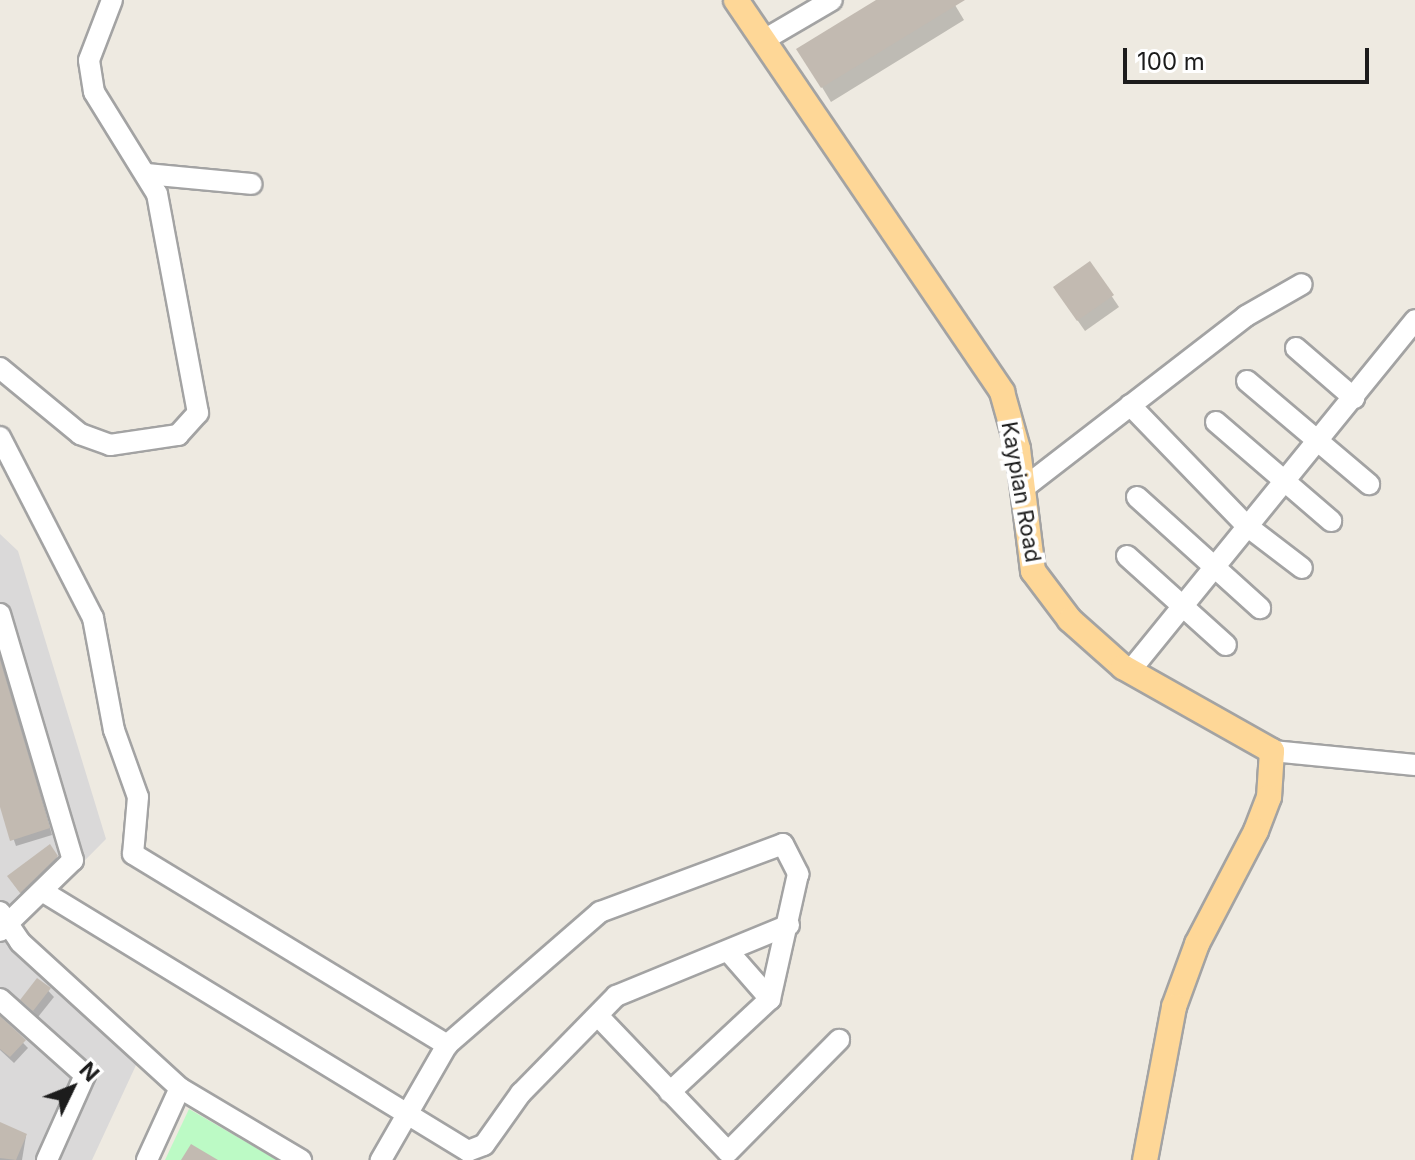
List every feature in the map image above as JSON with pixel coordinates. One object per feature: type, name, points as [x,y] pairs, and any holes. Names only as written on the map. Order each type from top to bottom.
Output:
[{"type":"main road","name":"Kaypian Road","points":[[736,0],[767,38],[1002,392],[1033,571],[1070,620],[1130,671],[1272,751]]},
{"type":"main road","points":[[1145,1160],[1174,1007],[1197,944],[1260,820],[1272,751]]},
{"type":"street","points":[[0,368],[80,434],[110,445],[178,435],[192,425],[198,413],[157,194],[94,92],[89,60],[112,0]]},
{"type":"street","points":[[767,38],[832,0]]},
{"type":"street","points":[[146,174],[252,184]]},
{"type":"street","points":[[1021,490],[1246,316],[1302,284]]},
{"type":"street","points":[[1130,671],[1280,482],[1354,398],[1415,320]]},
{"type":"street","points":[[1296,348],[1354,398]]},
{"type":"street","points":[[1247,381],[1369,484]]},
{"type":"street","points":[[1130,405],[1247,526],[1302,568]]},
{"type":"street","points":[[1216,422],[1280,482],[1331,521]]},
{"type":"street","points":[[0,437],[93,618],[114,730],[138,797],[133,854],[447,1045]]},
{"type":"street","points":[[1137,497],[1211,568],[1260,608]]},
{"type":"street","points":[[1127,556],[1180,608],[1226,645]]},
{"type":"street","points":[[0,614],[73,860],[42,891],[2,923],[180,1088],[301,1160]]},
{"type":"street","points":[[1272,751],[1415,765]]},
{"type":"street","points":[[381,1160],[447,1045],[600,912],[766,845],[783,844],[798,874],[770,999],[670,1092]]},
{"type":"street","points":[[42,891],[407,1118],[468,1151],[484,1145],[521,1093],[600,1018],[616,996],[789,925]]},
{"type":"street","points":[[728,951],[770,999]]},
{"type":"street","points":[[0,999],[85,1075],[47,1160]]},
{"type":"street","points":[[600,1018],[728,1152],[839,1040]]},
{"type":"street","points":[[147,1160],[180,1088]]},
{"type":"shaded area","points":[[0,534],[18,551],[106,839],[6,940],[137,1063],[92,1160],[0,1160]]},
{"type":"green space","points":[[189,1109],[277,1160],[165,1160]]},
{"type":"building","points":[[876,0],[965,0],[821,88],[796,49]]},
{"type":"building","points":[[1090,261],[1114,295],[1077,321],[1053,287]]},
{"type":"building","points":[[0,660],[50,828],[10,841],[0,807]]},
{"type":"building","points":[[50,844],[58,856],[20,893],[7,876]]},
{"type":"building","points":[[37,978],[51,988],[33,1011],[20,1000]]},
{"type":"building","points":[[0,1016],[26,1040],[10,1057],[0,1049]]},
{"type":"building","points":[[0,1122],[27,1134],[16,1160],[0,1158]]},
{"type":"building","points":[[191,1144],[218,1160],[181,1160]]}]
